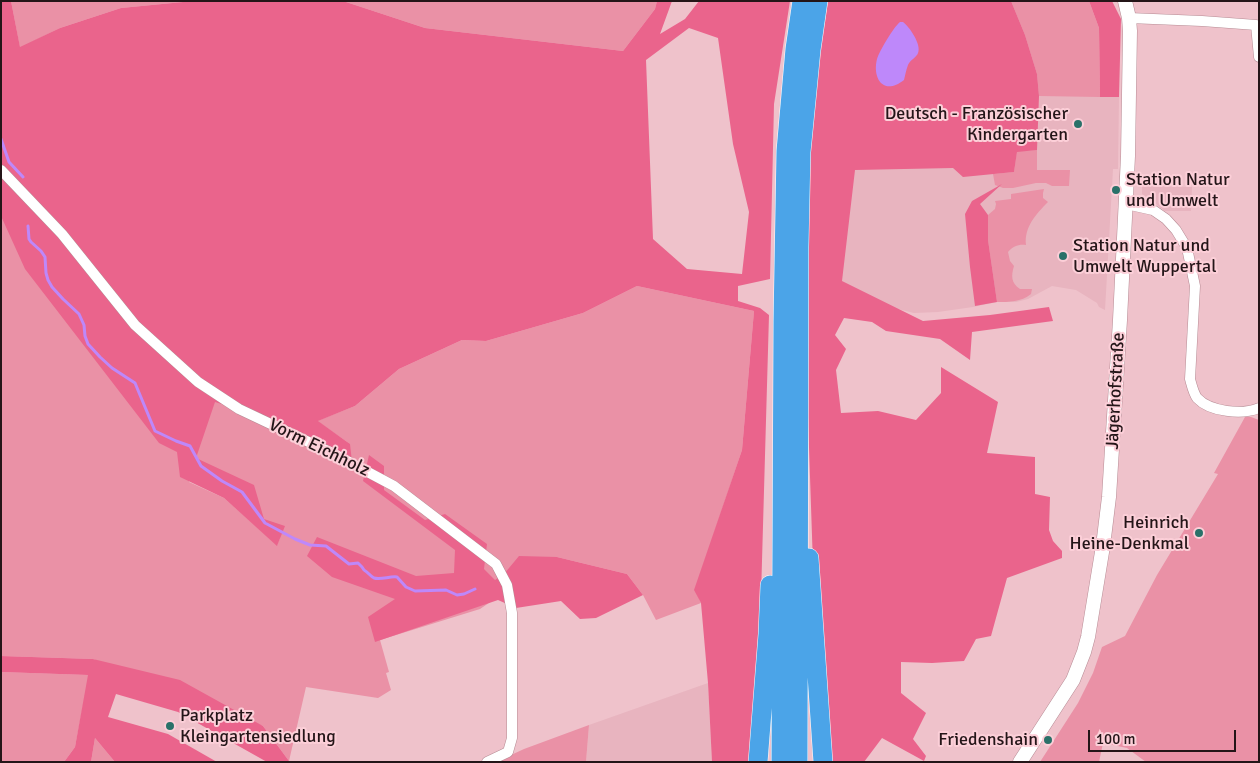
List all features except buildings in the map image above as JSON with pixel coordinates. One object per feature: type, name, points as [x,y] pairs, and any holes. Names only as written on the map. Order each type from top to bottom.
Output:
[{"type":"highway","points":[[798,762],[783,321],[786,151],[794,49],[802,1]]},
{"type":"highway","points":[[781,762],[801,152],[818,1]]},
{"type":"highway","points":[[758,762],[771,576],[790,509]]},
{"type":"highway","points":[[790,509],[809,550],[823,762]]},
{"type":"main road","name":"Jägerhofstraße","points":[[1020,762],[1073,680],[1084,652],[1103,546],[1109,497],[1129,150],[1130,50],[1129,18],[1125,1]]},
{"type":"street","points":[[1129,18],[1202,21],[1257,26],[1259,57]]},
{"type":"street","name":"Vorm Eichholz","points":[[1,170],[62,234],[135,325],[198,382],[239,408],[334,454],[394,486],[496,564],[507,585],[512,613],[512,738],[508,752],[487,762]]},
{"type":"street","points":[[1126,204],[1153,210],[1166,219],[1176,230],[1187,248],[1195,286],[1190,379],[1193,391],[1198,399],[1210,406],[1233,412],[1259,408]]},
{"type":"shaded area","points":[[1,1],[29,93],[109,303],[350,444],[317,421],[355,406],[399,369],[462,340],[486,341],[583,313],[637,286],[754,311],[742,450],[695,590],[701,603],[656,620],[643,595],[627,574],[557,557],[480,609],[380,640],[389,672],[386,673],[391,690],[378,698],[306,687],[289,761],[263,726],[93,659],[1,656]],"holes":[[[193,470],[280,538],[277,545],[224,498],[189,482]]]},
{"type":"shaded area","points":[[1,1],[11,1],[20,47],[60,28],[121,8],[193,1],[343,1],[425,28],[623,51],[655,9],[657,1],[672,1],[660,34],[685,19],[699,1],[790,1],[774,104],[770,279],[738,286],[738,301],[760,308],[769,315],[760,631],[750,762],[712,762],[701,603],[694,590],[742,450],[754,311],[637,286],[583,313],[486,341],[462,340],[399,369],[355,406],[318,421],[350,444],[352,462],[261,416],[215,402],[196,458],[254,485],[264,519],[285,526],[277,546],[224,498],[180,477],[177,452],[159,443],[25,269],[1,216]],"holes":[[[689,28],[718,38],[733,144],[749,212],[742,274],[687,269],[653,239],[646,60]]]},
{"type":"shaded area","points":[[11,1],[193,1],[121,8],[60,28],[20,48]]},
{"type":"shaded area","points":[[343,1],[657,1],[655,9],[623,51],[425,28]]},
{"type":"shaded area","points":[[828,1],[1011,1],[1025,35],[1037,74],[1039,96],[1037,150],[1017,152],[1014,172],[963,177],[953,168],[855,170],[842,281],[923,321],[1049,307],[1053,321],[972,332],[970,360],[940,339],[886,331],[872,322],[844,318],[835,335],[846,349],[836,370],[841,413],[878,411],[916,420],[941,393],[941,367],[998,402],[987,453],[1035,457],[1035,494],[1050,497],[1049,530],[1053,541],[1062,551],[1062,558],[1007,578],[991,636],[976,639],[964,661],[901,662],[901,693],[926,713],[913,739],[926,756],[924,761],[882,738],[864,762],[831,762],[813,565],[804,300],[806,182],[820,50]]},
{"type":"shaded area","points":[[838,1],[1079,1],[1096,96],[1119,97],[1118,169],[1113,169],[1105,310],[1076,290],[1052,286],[1028,299],[1016,302],[997,302],[938,312],[914,313],[821,290]]},
{"type":"shaded area","points":[[1011,1],[1089,1],[1099,28],[1100,97],[1039,96],[1037,74],[1025,35]]},
{"type":"shaded area","points":[[1089,1],[1112,1],[1121,19],[1119,97],[1100,97],[1099,28]]},
{"type":"shaded area","points":[[900,22],[906,24],[911,31],[919,50],[908,65],[904,80],[897,85],[885,86],[878,79],[876,73],[877,59],[887,39]]},
{"type":"shaded area","points":[[1037,150],[1037,170],[1070,170],[1069,186],[1052,186],[1046,183],[1036,183],[1003,188],[995,185],[993,174],[1014,172],[1017,151]]},
{"type":"shaded area","points":[[1002,184],[980,204],[988,215],[988,240],[997,302],[975,306],[965,214],[972,201]]},
{"type":"shaded area","points":[[1142,186],[1192,187],[1191,211],[1165,211],[1142,194]]},
{"type":"shaded area","points":[[1044,189],[1043,198],[1048,202],[1035,216],[1029,227],[1026,245],[1016,246],[1008,252],[1010,261],[1014,266],[1013,282],[1020,289],[1032,289],[1031,294],[1019,300],[997,302],[988,240],[988,215],[995,209],[995,201],[1011,199],[1011,194]]},
{"type":"shaded area","points":[[1245,417],[1259,420],[1259,762],[1146,762],[1127,748],[1103,743],[1099,762],[1040,762],[1078,703],[1093,673],[1102,647],[1125,636],[1157,575],[1218,474],[1214,473]]},
{"type":"shaded area","points":[[369,455],[384,466],[384,490],[425,520],[445,514],[487,544],[484,569],[495,580],[504,574],[519,556],[557,557],[627,574],[643,595],[596,618],[580,619],[561,601],[516,608],[498,600],[375,642],[368,617],[395,599],[332,577],[307,556],[317,537],[416,576],[454,573],[455,550],[363,481]]},
{"type":"shaded area","points":[[1,656],[93,659],[180,680],[263,726],[289,761],[267,762],[178,712],[116,694],[108,717],[168,734],[217,762],[115,762],[95,738],[91,762],[64,762],[75,747],[88,675],[1,672]]},
{"type":"shaded area","points":[[1,672],[89,675],[75,747],[64,762],[1,762]]},
{"type":"shaded area","points":[[708,683],[712,762],[586,762],[589,725]]},
{"type":"shaded area","points":[[589,725],[586,762],[496,762],[524,749]]},
{"type":"shaded area","points":[[95,738],[115,762],[91,762]]},
{"type":"waterway","points":[[1,139],[9,162],[23,177]]},
{"type":"waterway","points":[[28,226],[29,239],[45,257],[46,273],[52,287],[79,314],[84,325],[88,344],[112,368],[135,383],[155,431],[190,446],[201,466],[242,492],[265,523],[310,545],[326,546],[349,564],[358,563],[374,578],[397,577],[406,587],[415,591],[446,590],[457,595],[475,589]]},
{"type":"place","name":"Deutsch - Französischer Kindergarten","points":[[1078,124]]},
{"type":"place","name":"Station Natur und Umwelt","points":[[1116,190]]},
{"type":"place","name":"Station Natur und Umwelt Wuppertal","points":[[1063,256]]},
{"type":"place","name":"Heinrich Heine-Denkmal","points":[[1199,533]]},
{"type":"place","name":"Parkplatz Kleingartensiedlung","points":[[170,726]]},
{"type":"place","name":"Friedenshain","points":[[1048,740]]}]
